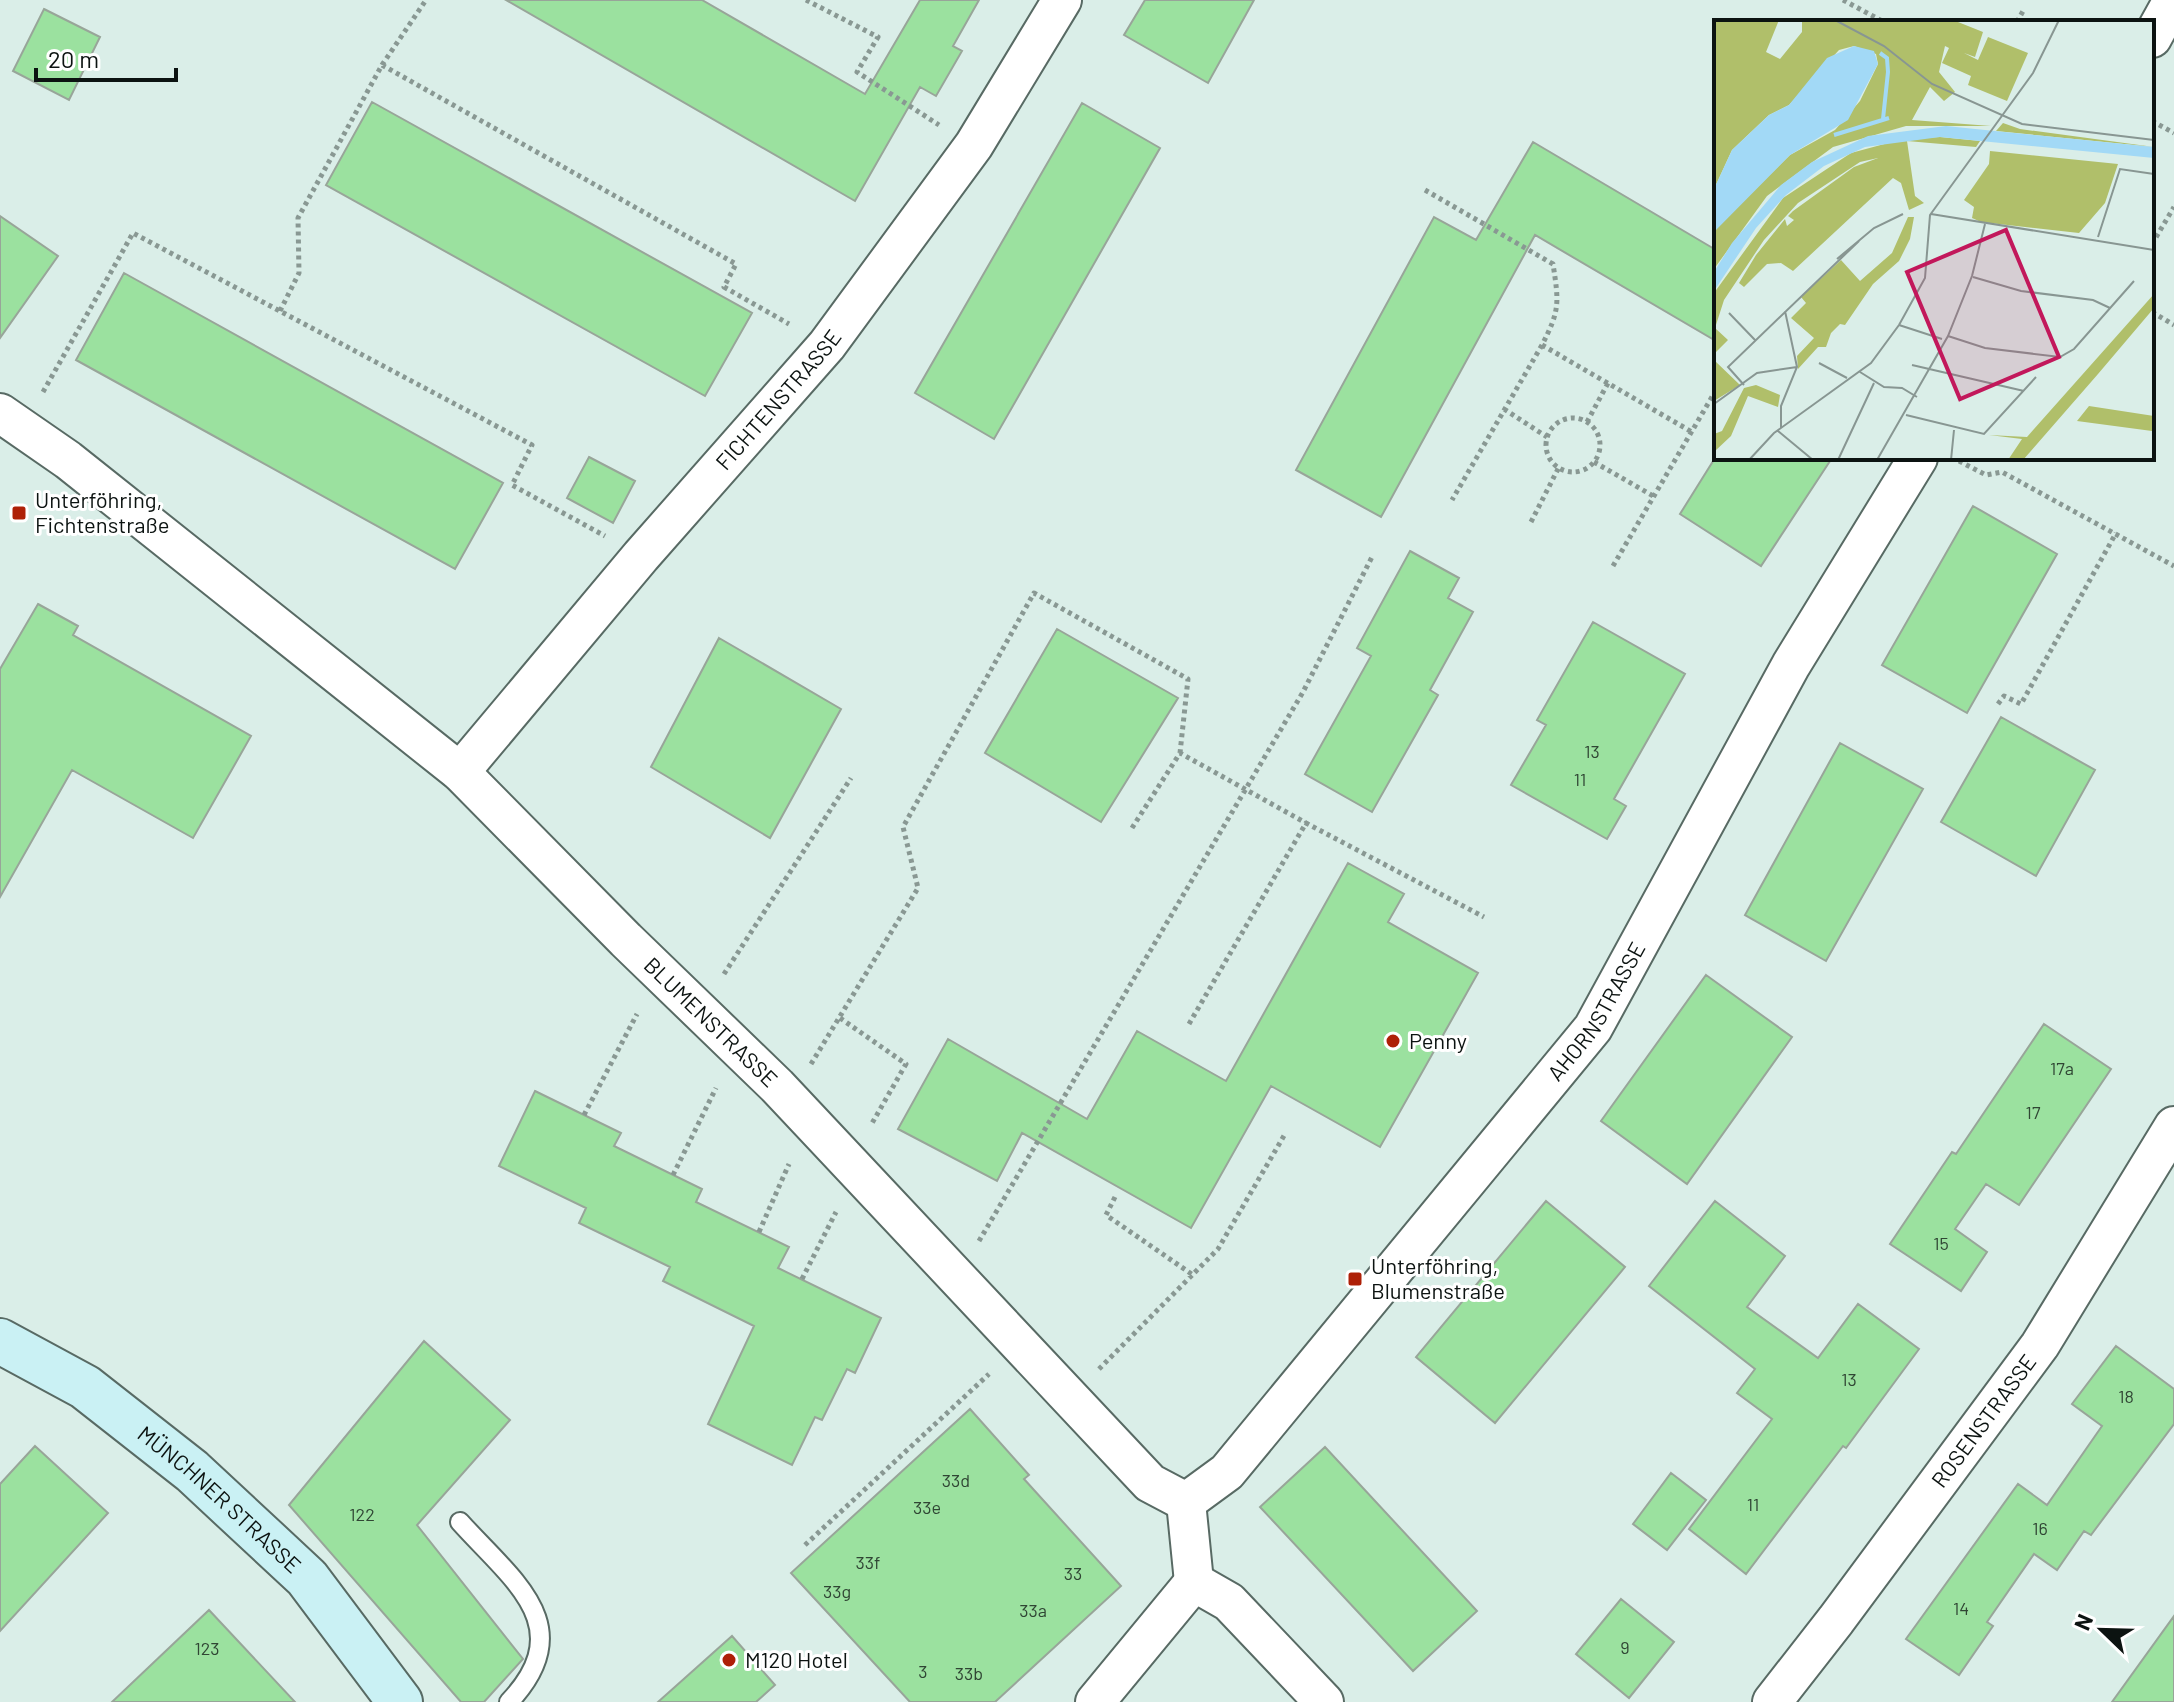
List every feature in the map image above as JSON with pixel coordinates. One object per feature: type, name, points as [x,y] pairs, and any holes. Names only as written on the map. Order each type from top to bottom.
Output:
[{"type":"main road","name":"MÜNCHNER STRASSE","points":[[0,1341],[85,1387],[192,1471],[307,1578],[400,1702]]},
{"type":"street","name":"FICHTENSTRASSE","points":[[460,772],[641,556],[827,345],[974,145],[1062,0]]},
{"type":"street","points":[[2154,34],[2173,0]]},
{"type":"street","name":"BLUMENSTRASSE","points":[[12,421],[68,460],[460,772],[626,940],[777,1086],[1150,1483],[1186,1502]]},
{"type":"street","name":"AHORNSTRASSE","points":[[1186,1502],[1227,1472],[1593,1028],[1791,665],[1917,460]]},
{"type":"street","name":"ROSENSTRASSE","points":[[1772,1702],[2040,1345],[2174,1126]]},
{"type":"street","points":[[1095,1702],[1194,1582],[1186,1502]]},
{"type":"street","points":[[1194,1582],[1229,1602],[1324,1702]]},
{"type":"lane","points":[[460,1522],[532,1603],[539,1626],[540,1645],[534,1671],[509,1702]]},
{"type":"path","points":[[279,311],[299,273],[298,218],[382,65],[426,0]]},
{"type":"path","points":[[806,0],[878,37],[857,72],[974,145]]},
{"type":"path","points":[[1843,0],[1880,20]]},
{"type":"path","points":[[2018,20],[2023,11]]},
{"type":"path","points":[[382,65],[736,264],[724,287],[827,345]]},
{"type":"path","points":[[2154,122],[2174,133]]},
{"type":"path","points":[[1425,190],[1553,264],[1559,303],[1542,345],[1452,500]]},
{"type":"path","points":[[2154,241],[2174,207]]},
{"type":"path","points":[[12,421],[133,233],[532,445],[512,485],[641,556]]},
{"type":"path","points":[[2154,313],[2174,325]]},
{"type":"path","points":[[1542,345],[1692,432]]},
{"type":"path","points":[[1587,422],[1608,383]]},
{"type":"path","points":[[1613,566],[1714,394]]},
{"type":"path","points":[[1504,409],[1547,437]]},
{"type":"path","points":[[1580,418],[1599,436],[1599,455],[1580,471],[1571,472],[1550,459],[1547,437],[1564,419],[1580,418]]},
{"type":"path","points":[[1958,460],[1986,475],[2002,472],[2174,566]]},
{"type":"path","points":[[1594,462],[1655,497]]},
{"type":"path","points":[[1531,522],[1559,467]]},
{"type":"path","points":[[1998,704],[2004,696],[2021,704],[2116,533]]},
{"type":"path","points":[[956,1277],[1303,692],[1373,555]]},
{"type":"path","points":[[804,1075],[918,888],[903,827],[1034,593],[1188,679],[1180,753],[1132,828]]},
{"type":"path","points":[[1180,753],[1484,917]]},
{"type":"path","points":[[717,985],[851,778]]},
{"type":"path","points":[[1189,1024],[1306,823]]},
{"type":"path","points":[[584,1115],[637,1014]]},
{"type":"path","points":[[840,1018],[906,1064],[867,1132]]},
{"type":"path","points":[[673,1175],[716,1088]]},
{"type":"path","points":[[1095,1373],[1218,1249],[1285,1134]]},
{"type":"path","points":[[759,1232],[789,1164]]},
{"type":"path","points":[[1115,1197],[1106,1215],[1193,1275]]},
{"type":"path","points":[[802,1279],[837,1211]]},
{"type":"path","points":[[805,1545],[1020,1345]]},
{"type":"building","points":[[506,0],[702,0],[865,94],[920,0],[979,0],[953,46],[962,51],[936,96],[920,87],[855,201]]},
{"type":"building","points":[[1145,0],[1254,0],[1208,83],[1124,35]]},
{"type":"building","points":[[44,9],[100,37],[69,100],[13,71]]},
{"type":"building","points":[[372,102],[752,313],[705,396],[326,185]]},
{"type":"building","points":[[1082,103],[1160,148],[994,439],[915,393]]},
{"type":"building","points":[[1533,142],[1714,249],[1714,340],[1535,235],[1381,517],[1296,470],[1434,217],[1476,240]]},
{"type":"building","points":[[0,216],[58,256],[0,338]]},
{"type":"building","points":[[124,273],[503,483],[455,569],[76,360]]},
{"type":"building","points":[[589,457],[635,481],[613,523],[567,498]]},
{"type":"building","points":[[1714,460],[1831,460],[1761,566],[1680,514]]},
{"type":"building","points":[[1973,506],[2057,554],[1967,713],[1882,665]]},
{"type":"building","points":[[1410,551],[1459,578],[1448,598],[1473,612],[1430,690],[1438,695],[1372,812],[1305,774],[1371,656],[1357,648]]},
{"type":"building","points":[[38,604],[78,626],[73,635],[251,736],[193,838],[72,770],[0,897],[0,669]]},
{"type":"building","points":[[1593,622],[1685,674],[1614,799],[1626,806],[1607,839],[1511,785],[1546,725],[1537,720]]},
{"type":"building","points":[[1057,629],[1178,698],[1101,822],[985,753]]},
{"type":"building","points":[[719,638],[841,709],[770,838],[651,767]]},
{"type":"building","points":[[2001,717],[2095,770],[2036,876],[1941,822]]},
{"type":"building","points":[[1840,743],[1923,789],[1826,961],[1745,915]]},
{"type":"building","points":[[1348,863],[1404,894],[1388,922],[1478,973],[1380,1147],[1271,1086],[1191,1228],[1022,1133],[997,1181],[898,1129],[948,1039],[1087,1119],[1137,1031],[1226,1081]]},
{"type":"building","points":[[1706,975],[1792,1037],[1687,1184],[1601,1121]]},
{"type":"building","points":[[2044,1024],[2111,1069],[2019,1205],[1986,1184],[1955,1229],[1987,1252],[1961,1291],[1890,1244],[1952,1152],[1956,1154]]},
{"type":"building","points":[[535,1091],[621,1133],[614,1146],[702,1189],[696,1202],[789,1247],[778,1268],[881,1318],[855,1373],[847,1369],[822,1420],[815,1417],[792,1465],[708,1424],[754,1326],[663,1281],[670,1267],[579,1223],[586,1208],[499,1166]]},
{"type":"building","points":[[1546,1201],[1625,1267],[1495,1423],[1416,1357]]},
{"type":"building","points":[[1715,1201],[1785,1256],[1747,1307],[1818,1358],[1858,1304],[1919,1349],[1846,1448],[1843,1446],[1746,1574],[1689,1529],[1772,1419],[1737,1393],[1755,1369],[1649,1286]]},
{"type":"building","points":[[424,1341],[510,1420],[417,1525],[523,1659],[484,1702],[461,1702],[289,1505]]},
{"type":"building","points":[[2116,1346],[2174,1389],[2174,1424],[2091,1535],[2084,1531],[2057,1570],[2034,1554],[1987,1622],[1993,1626],[1959,1675],[1906,1639],[2018,1484],[2047,1505],[2102,1426],[2072,1404]]},
{"type":"building","points":[[970,1409],[1029,1475],[1024,1479],[1121,1586],[995,1702],[910,1702],[791,1573]]},
{"type":"building","points":[[35,1446],[108,1513],[0,1631],[0,1484]]},
{"type":"building","points":[[1325,1447],[1477,1611],[1413,1671],[1260,1507]]},
{"type":"building","points":[[1671,1473],[1706,1500],[1667,1550],[1633,1524]]},
{"type":"building","points":[[1621,1599],[1674,1642],[1629,1698],[1576,1654]]},
{"type":"building","points":[[209,1610],[295,1702],[112,1702]]},
{"type":"building","points":[[2174,1616],[2174,1702],[2112,1702]]},
{"type":"building","name":"M120 Hotel","points":[[732,1636],[775,1685],[756,1702],[658,1702]]},
{"type":"place","name":"Unterföhring, Fichtenstraße","points":[[19,513]]},
{"type":"place","name":"Penny","points":[[1393,1041]]},
{"type":"place","name":"Unterföhring, Blumenstraße","points":[[1355,1279]]},
{"type":"place","name":"M120 Hotel","points":[[729,1660]]}]
